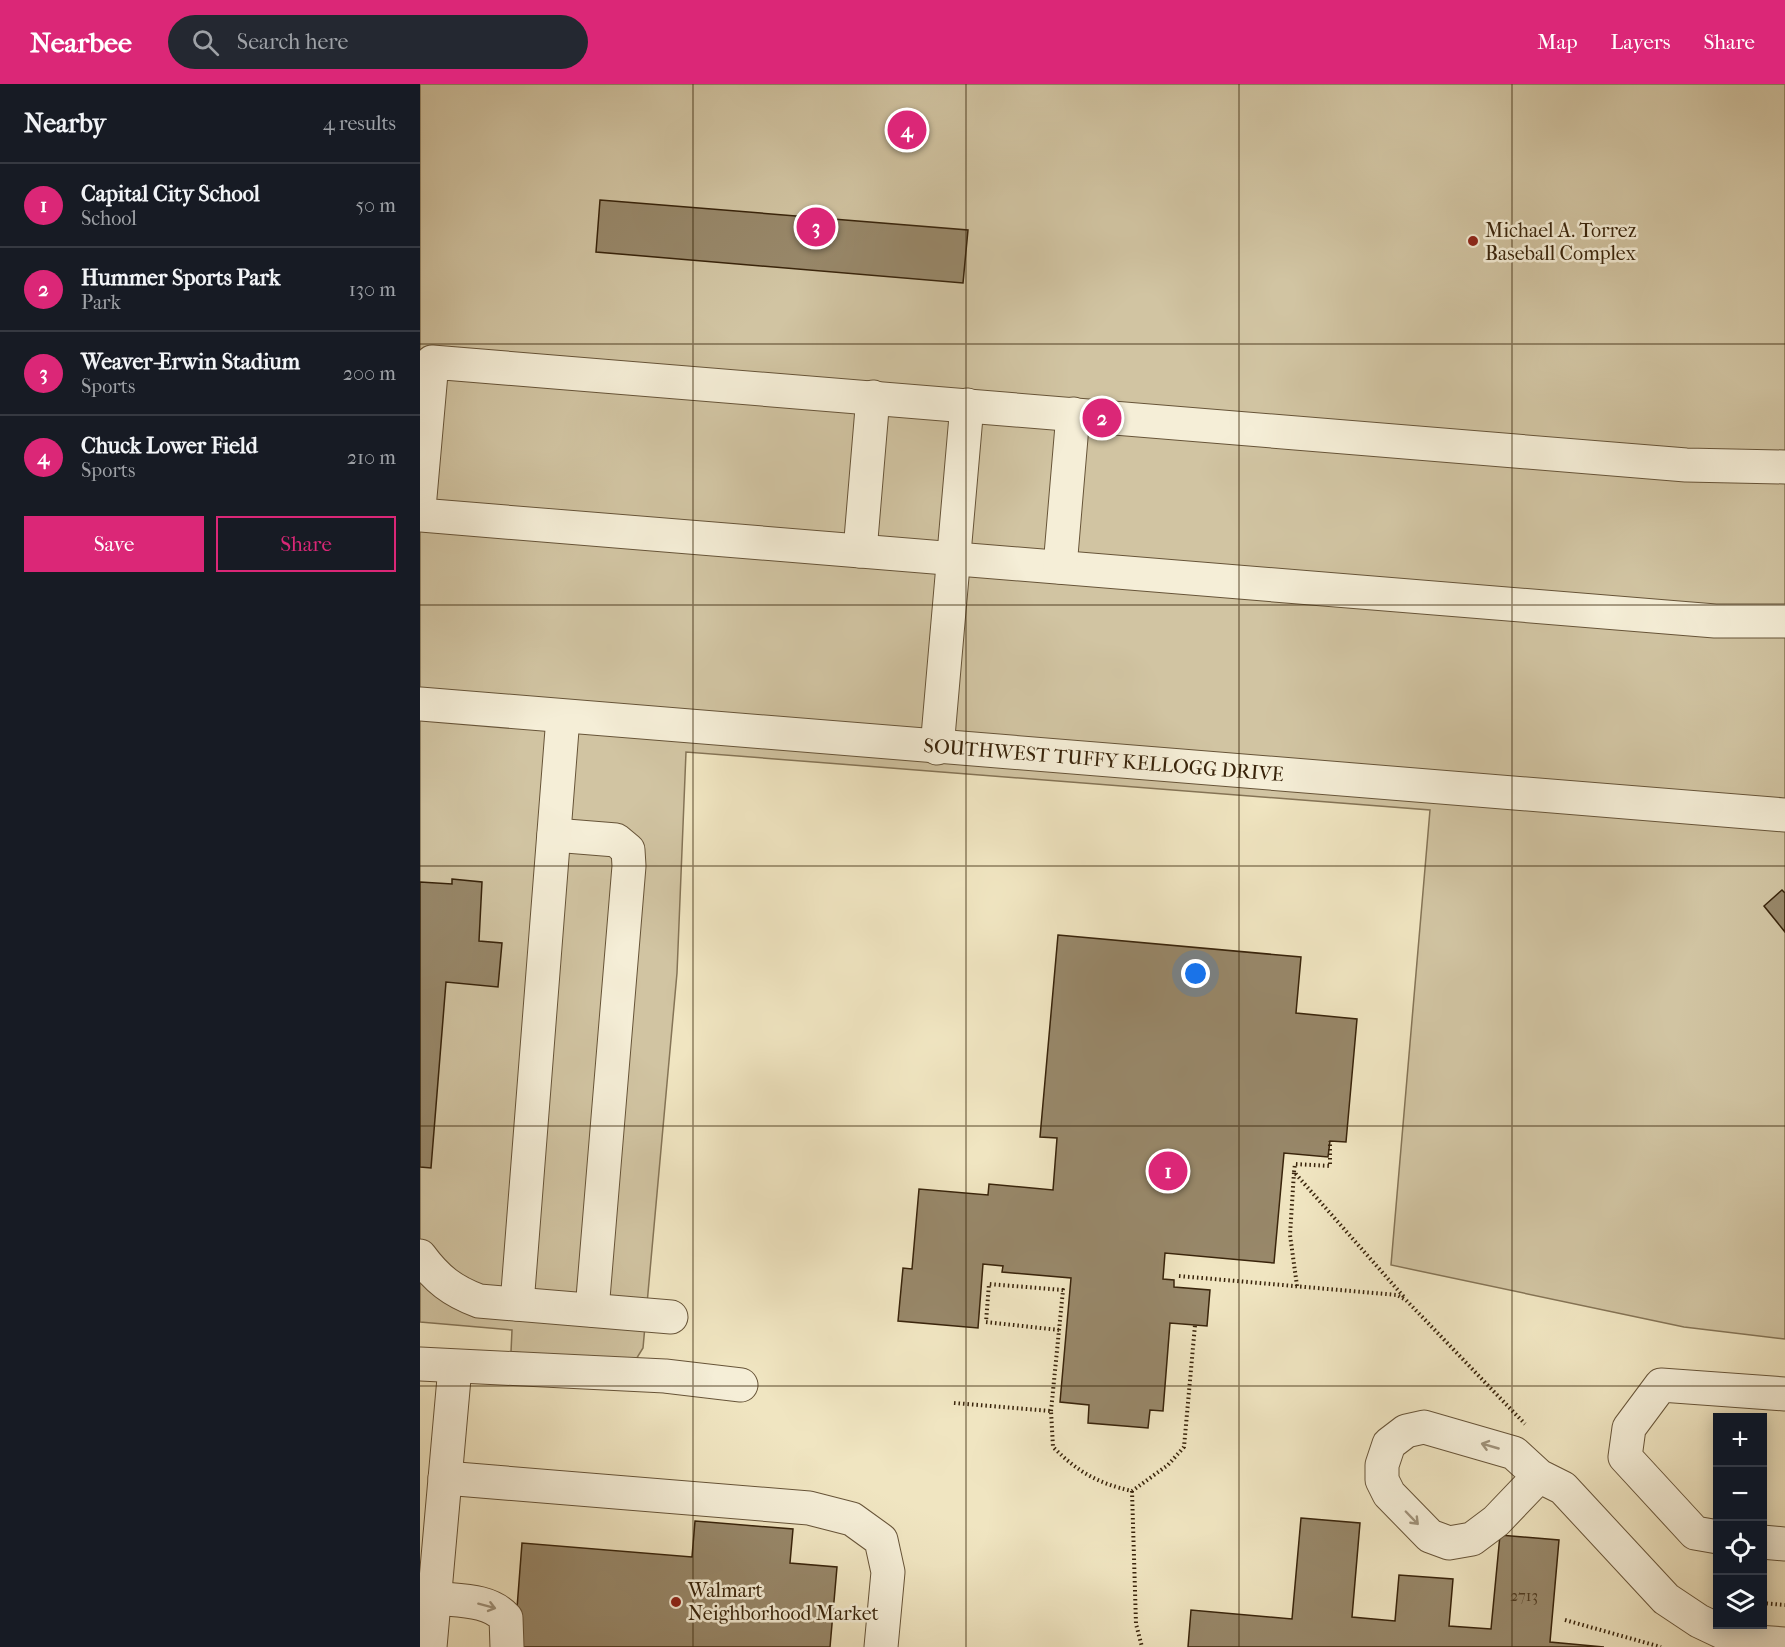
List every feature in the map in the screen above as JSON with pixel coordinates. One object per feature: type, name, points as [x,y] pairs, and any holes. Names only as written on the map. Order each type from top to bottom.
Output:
[{"type":"street","points":[[420,497],[432,362],[1686,465],[1785,467]]},
{"type":"street","points":[[860,550],[873,397]]},
{"type":"street","points":[[937,748],[967,405]]},
{"type":"street","points":[[1060,567],[1073,414]]},
{"type":"street","points":[[420,515],[1715,621],[1785,621]]},
{"type":"street","name":"SOUTHWEST TUFFY KELLOGG DRIVE","points":[[420,704],[937,748],[1785,815]]},
{"type":"street","points":[[517,1304],[563,717]]},
{"type":"street","points":[[554,835],[616,840],[628,850],[629,866],[592,1310]]},
{"type":"street","points":[[420,1256],[435,1277],[456,1293],[479,1301],[671,1317]]},
{"type":"street","points":[[420,1364],[665,1377],[741,1385]]},
{"type":"street","points":[[430,1647],[455,1367]]},
{"type":"street","points":[[1713,1536],[1695,1533],[1625,1458],[1629,1428],[1661,1385],[1785,1394]]},
{"type":"street","points":[[1539,1476],[1496,1521],[1472,1539],[1449,1543],[1430,1536],[1389,1494],[1382,1480],[1382,1465],[1389,1444],[1406,1431],[1424,1427],[1514,1453],[1539,1476],[1563,1488],[1666,1599],[1682,1612],[1713,1620]]},
{"type":"street","points":[[445,1478],[808,1508],[852,1519],[881,1540],[888,1572],[881,1647]]},
{"type":"street","points":[[1767,1542],[1785,1544]]},
{"type":"street","points":[[435,1598],[485,1604],[498,1609],[506,1618],[507,1647]]},
{"type":"street","points":[[1726,1629],[1741,1641],[1785,1644]]},
{"type":"path","points":[[1297,1286],[1290,1235],[1295,1164],[1330,1166],[1330,1141]]},
{"type":"path","points":[[1294,1172],[1406,1300],[1530,1429]]},
{"type":"path","points":[[1179,1276],[1397,1295],[1406,1300]]},
{"type":"path","points":[[1059,1330],[986,1322],[989,1284],[1063,1290],[1051,1411],[1053,1447],[1069,1463],[1101,1484],[1132,1491],[1168,1465],[1184,1446],[1195,1325]]},
{"type":"path","points":[[954,1403],[1051,1411]]},
{"type":"path","points":[[1132,1491],[1136,1624],[1142,1647]]},
{"type":"path","points":[[1767,1603],[1785,1605]]},
{"type":"path","points":[[1565,1620],[1661,1647]]},
{"type":"shaded area","points":[[420,84],[1785,84],[1785,1339],[1684,1327],[1391,1265],[1430,810],[686,752],[677,973],[643,1348],[635,1361],[511,1352],[512,1330],[420,1322]]},
{"type":"building","points":[[600,200],[968,230],[963,283],[596,252]]},
{"type":"building","points":[[452,879],[482,882],[479,941],[502,943],[498,987],[446,982],[431,1168],[420,1167],[420,882],[452,884]]},
{"type":"building","points":[[1782,890],[1785,893],[1785,932],[1764,906]]},
{"type":"building","points":[[1058,935],[1301,957],[1296,1013],[1357,1019],[1346,1142],[1330,1141],[1328,1157],[1284,1153],[1274,1263],[1165,1253],[1163,1279],[1174,1280],[1174,1287],[1210,1290],[1207,1326],[1170,1323],[1163,1411],[1150,1410],[1148,1428],[1088,1423],[1089,1405],[1060,1402],[1071,1278],[1002,1272],[1003,1266],[983,1264],[978,1328],[898,1321],[903,1268],[912,1269],[919,1189],[988,1195],[989,1184],[1053,1190],[1057,1138],[1040,1137]]},
{"type":"building","points":[[1301,1518],[1360,1523],[1352,1617],[1395,1621],[1399,1575],[1453,1579],[1449,1626],[1491,1629],[1500,1535],[1559,1540],[1550,1642],[1604,1647],[1188,1647],[1191,1610],[1292,1619]]},
{"type":"building","name":"Walmart Neighborhood Market","points":[[695,1521],[793,1529],[790,1563],[837,1567],[830,1647],[514,1647],[522,1543],[692,1557]]},
{"type":"place","name":"Chuck Lower Field","points":[[907,130]]},
{"type":"place","name":"Weaver-Erwin Stadium","points":[[816,227]]},
{"type":"place","name":"Michael A. Torrez Baseball Complex","points":[[1473,241]]},
{"type":"place","name":"Hummer Sports Park","points":[[1102,418]]},
{"type":"place","name":"Capital City School","points":[[1168,1171]]},
{"type":"place","name":"Walmart Neighborhood Market","points":[[676,1602]]}]
